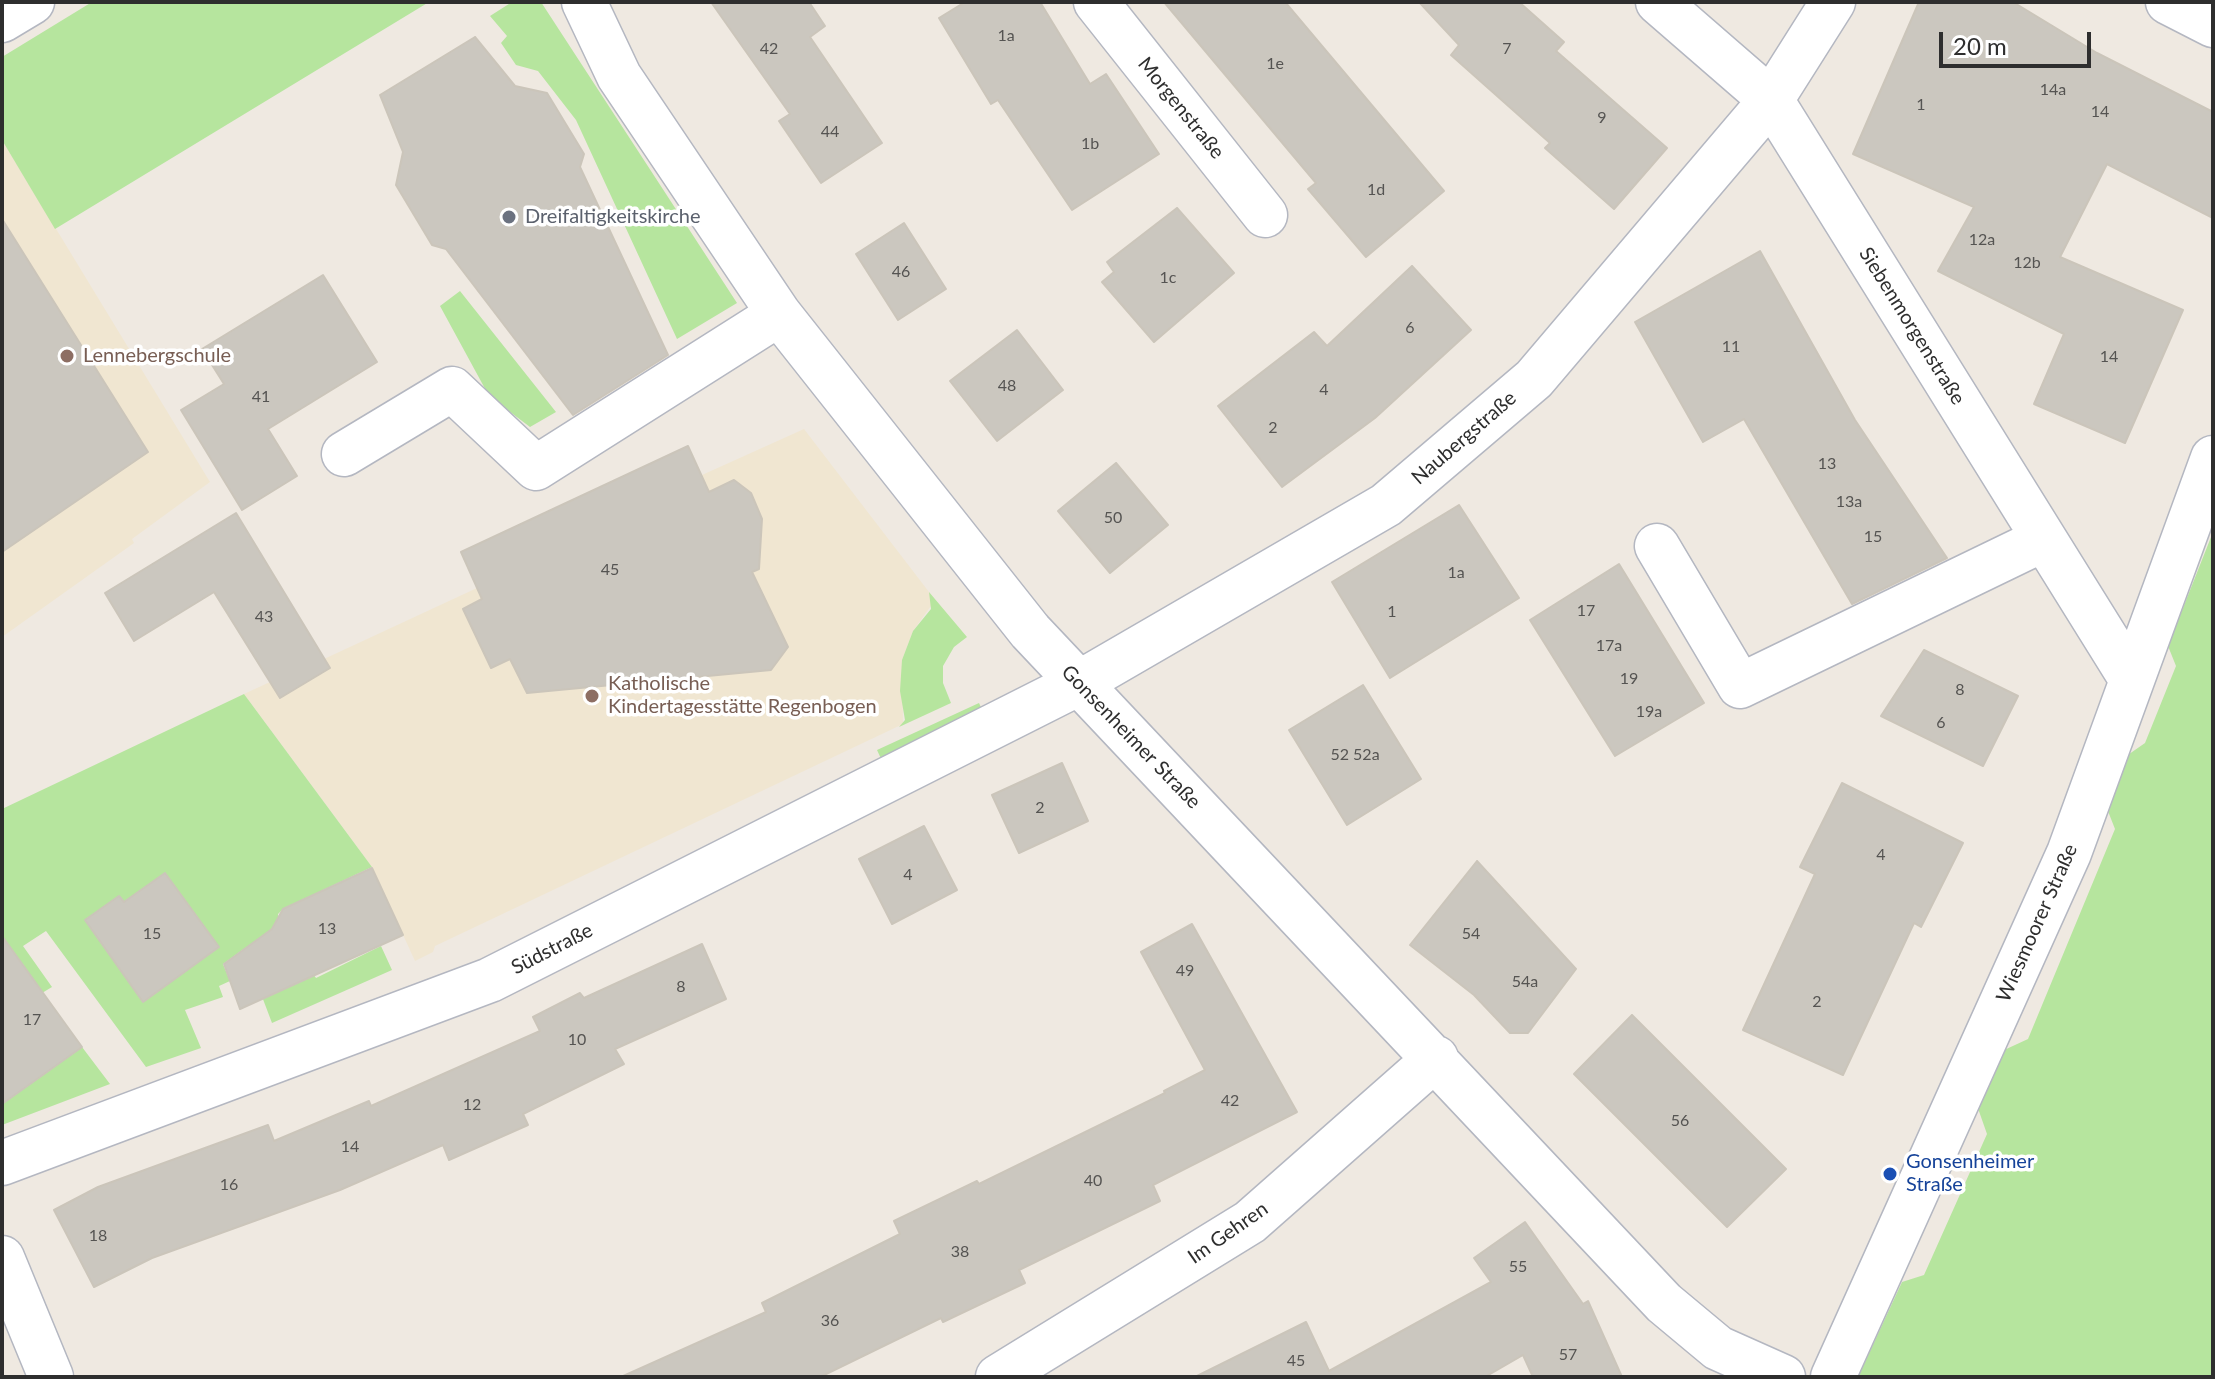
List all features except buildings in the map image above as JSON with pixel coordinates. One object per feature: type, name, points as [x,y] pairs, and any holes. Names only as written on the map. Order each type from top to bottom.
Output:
[{"type":"street","points":[[2,20],[32,2]]},
{"type":"street","name":"Gonsenheimer Straße","points":[[584,2],[619,76],[779,314],[1030,631],[1676,1314],[1718,1348],[1783,1377]]},
{"type":"street","name":"Morgenstraße","points":[[1096,2],[1265,215]]},
{"type":"street","name":"Siebenmorgenstraße","points":[[1658,2],[1771,100],[2132,680]]},
{"type":"street","name":"Naubergstraße","points":[[1079,683],[1386,505],[1534,379],[1771,100],[1833,2]]},
{"type":"street","points":[[2168,2],[2213,25]]},
{"type":"street","points":[[344,454],[452,389],[536,468],[779,314]]},
{"type":"street","name":"Wiesmoorer Straße","points":[[1833,1377],[2069,853],[2213,458]]},
{"type":"street","points":[[1657,546],[1740,686],[2044,539]]},
{"type":"street","name":"Südstraße","points":[[2,1163],[490,980],[1079,683]]},
{"type":"street","name":"Im Gehren","points":[[998,1377],[1250,1222],[1436,1058]]},
{"type":"street","points":[[2,1258],[51,1377]]},
{"type":"shaded area","name":"Lennebergschule","points":[[2,140],[210,482],[132,539],[134,543],[2,637]]},
{"type":"shaded area","name":"Katholische Kindertagesstätte Regenbogen","points":[[804,429],[929,592],[933,603],[913,631],[902,660],[903,724],[435,946],[433,952],[415,961],[372,867],[244,694],[270,682],[280,698],[330,668],[324,659],[477,588],[461,552],[563,504],[640,498],[629,474],[688,446],[702,475]]},
{"type":"green space","points":[[92,2],[429,2],[55,229],[2,140],[2,57]]},
{"type":"green space","points":[[512,2],[541,2],[737,303],[677,339],[576,120],[538,71],[516,65],[501,43],[507,36],[490,16]]},
{"type":"green space","points":[[460,291],[556,412],[530,427],[489,396],[440,306]]},
{"type":"green space","points":[[2213,532],[2213,1377],[1858,1377],[1902,1282],[1924,1275],[1987,1134],[1974,1097],[1989,1057],[2028,1039],[2115,829],[2104,801],[2112,766],[2145,743],[2176,666],[2168,646]]},
{"type":"green space","points":[[929,592],[967,637],[954,647],[943,666],[943,683],[951,703],[899,727],[905,720],[900,691],[902,660],[913,631],[931,609]]},
{"type":"green space","points":[[244,694],[372,867],[283,909],[278,914],[278,925],[316,978],[381,946],[392,970],[272,1023],[244,949],[223,964],[230,981],[219,986],[223,997],[185,1010],[201,1048],[146,1067],[46,931],[23,946],[52,987],[42,993],[2,979],[2,809]],"holes":[[[165,873],[219,947],[143,1001],[85,920],[119,896],[124,902]]]},
{"type":"green space","points":[[979,703],[985,716],[883,763],[877,750]]},
{"type":"green space","points":[[82,1047],[110,1084],[2,1125],[2,1092],[8,1100]]},
{"type":"place","name":"Dreifaltigkeitskirche","points":[[509,217]]},
{"type":"place","name":"Lennebergschule","points":[[67,356]]},
{"type":"place","name":"Katholische Kindertagesstätte Regenbogen","points":[[592,696]]},
{"type":"place","name":"Gonsenheimer Straße","points":[[1890,1174]]}]
